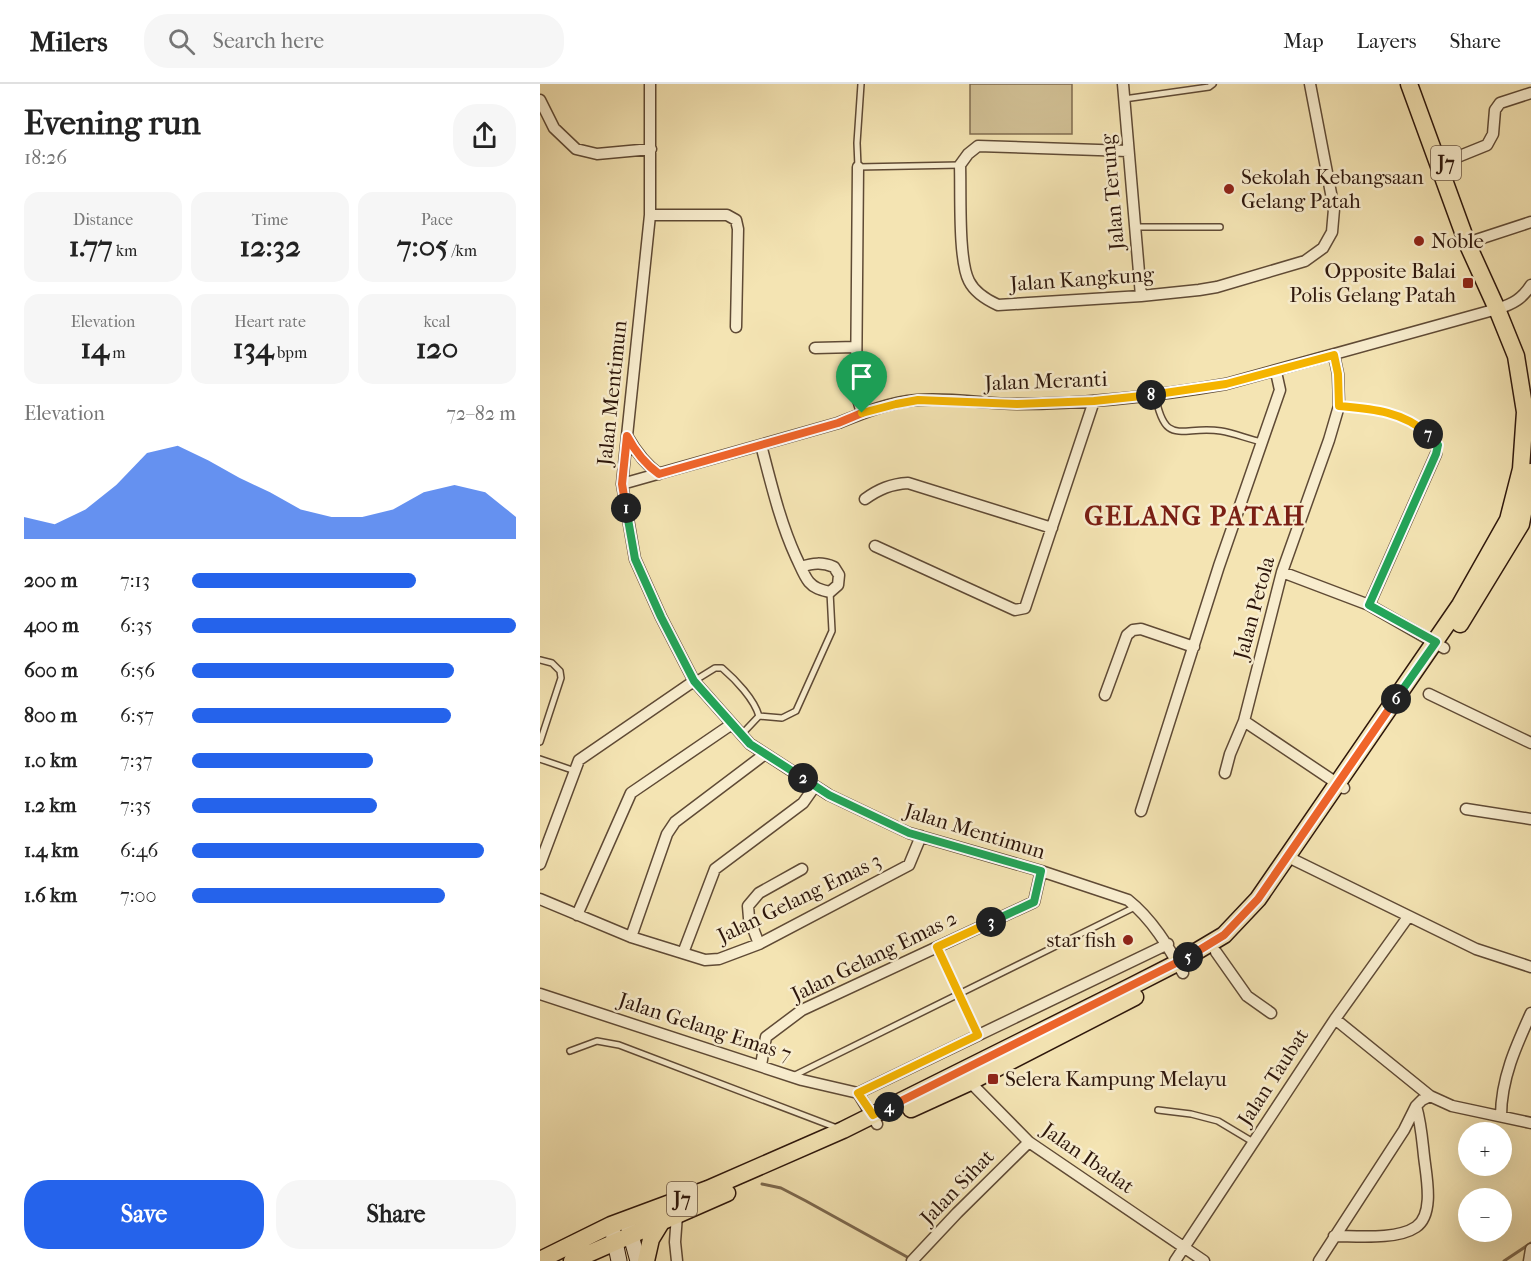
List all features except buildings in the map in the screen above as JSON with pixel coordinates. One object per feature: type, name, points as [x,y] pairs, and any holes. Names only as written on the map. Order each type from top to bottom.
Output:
[{"type":"main road","name":"J7","points":[[1409,84],[1471,242],[1525,356],[1531,393]]},
{"type":"main road","name":"J7","points":[[1421,84],[1471,242]]},
{"type":"main road","name":"J7","points":[[1502,308],[1516,356],[1525,412],[1520,524]]},
{"type":"main road","name":"J7","points":[[572,1261],[621,1230],[669,1218],[966,1077],[1230,943],[1264,904],[1341,786],[1440,645],[1474,604],[1520,524],[1531,472]]},
{"type":"main road","name":"J7","points":[[1180,968],[1224,935],[1292,859]]},
{"type":"main road","name":"J7","points":[[540,1260],[621,1230],[708,1189],[845,1135]]},
{"type":"main road","points":[[646,1261],[651,1239],[669,1218]]},
{"type":"main road","points":[[620,1261],[621,1230]]},
{"type":"main road","points":[[621,1230],[638,1261]]},
{"type":"main road","points":[[579,1261],[591,1261]]},
{"type":"street","name":"Jalan Mentimun","points":[[650,84],[650,215],[622,484],[635,559],[661,617],[694,681],[750,744],[829,795],[909,833],[1041,871],[1128,900],[1168,944],[1180,968]]},
{"type":"street","name":"Jalan Terung","points":[[1124,84],[1141,296]]},
{"type":"street","name":"Jalan Kangkung","points":[[960,165],[963,263],[969,282],[984,298],[998,305],[1141,296],[1216,287],[1305,261],[1323,248],[1332,232],[1334,209],[1310,84]]},
{"type":"street","points":[[1445,162],[1487,145],[1493,134],[1495,110],[1500,103],[1531,93]]},
{"type":"street","points":[[540,100],[554,128],[576,149],[597,154],[651,149]]},
{"type":"street","points":[[960,165],[978,146],[1128,151]]},
{"type":"street","points":[[858,167],[856,393],[862,413]]},
{"type":"street","points":[[650,215],[727,215],[736,220],[738,229],[736,327]]},
{"type":"street","points":[[1471,242],[1531,222]]},
{"type":"street","points":[[1502,308],[1524,296],[1531,285]]},
{"type":"street","name":"Jalan Meranti","points":[[622,484],[838,423],[862,413],[896,404],[918,400],[1017,404],[1094,401],[1226,384],[1502,308]]},
{"type":"street","points":[[815,348],[856,347]]},
{"type":"street","name":"Jalan Petola","points":[[1225,773],[1230,754],[1244,721],[1282,572],[1339,406],[1338,374],[1334,355]]},
{"type":"street","points":[[1141,811],[1219,566],[1280,390],[1276,372]]},
{"type":"street","points":[[875,546],[1019,610],[1027,604],[1094,401]]},
{"type":"street","points":[[627,436],[648,466],[659,474]]},
{"type":"street","points":[[761,445],[783,522],[801,567],[809,582],[818,590],[830,592],[838,585],[839,575],[834,567],[825,563],[812,563],[801,567]]},
{"type":"street","points":[[1369,605],[1436,454]]},
{"type":"street","points":[[865,499],[878,489],[892,484],[908,483],[1052,528]]},
{"type":"street","points":[[1282,572],[1369,605],[1440,645]]},
{"type":"street","points":[[1105,695],[1127,635],[1133,630],[1141,629],[1194,647]]},
{"type":"street","points":[[540,864],[579,760],[694,681]]},
{"type":"street","points":[[1429,694],[1531,743]]},
{"type":"street","points":[[1244,721],[1341,786]]},
{"type":"street","points":[[577,915],[631,792],[732,724]]},
{"type":"street","points":[[631,938],[667,834],[675,822],[765,754]]},
{"type":"street","points":[[683,953],[715,869],[803,803],[815,786]]},
{"type":"street","points":[[1466,809],[1531,819]]},
{"type":"street","name":"Jalan Gelang Emas 3","points":[[540,899],[631,938],[705,960],[719,959],[759,944],[909,865],[921,836]]},
{"type":"street","points":[[1292,859],[1476,949],[1531,967]]},
{"type":"street","points":[[759,944],[749,918],[748,906],[759,893],[802,869]]},
{"type":"street","name":"Jalan Gelang Emas 2","points":[[761,1065],[766,1037],[802,1010],[1034,902],[1041,871]]},
{"type":"street","name":"Jalan Taubat","points":[[1175,1261],[1335,1019],[1408,917]]},
{"type":"street","points":[[875,1120],[858,1093],[1168,944]]},
{"type":"street","points":[[1216,952],[1247,996],[1271,1013]]},
{"type":"street","name":"Jalan Gelang Emas 7","points":[[540,994],[792,1076],[858,1093]]},
{"type":"street","points":[[1501,1116],[1502,1094],[1513,1054],[1531,1013]]},
{"type":"street","points":[[1335,1019],[1430,1096],[1452,1106],[1531,1123]]},
{"type":"street","name":"Jalan Ibadat","points":[[966,1077],[1029,1142],[1204,1261]]},
{"type":"street","points":[[1319,1261],[1404,1130],[1416,1106],[1430,1096]]},
{"type":"street","points":[[1334,1236],[1404,1233],[1419,1226],[1426,1213],[1428,1191],[1422,1125],[1416,1106]]},
{"type":"street","name":"Jalan Sihat","points":[[916,1257],[1029,1142]]},
{"type":"street","points":[[669,1218],[677,1261]]},
{"type":"lane","points":[[861,84],[857,143],[858,167],[960,165]]},
{"type":"lane","points":[[1124,99],[1209,87],[1213,84]]},
{"type":"lane","points":[[1135,227],[1220,227]]},
{"type":"lane","points":[[1155,394],[1158,412],[1163,424],[1169,429],[1177,432],[1221,431],[1263,442]]},
{"type":"lane","points":[[1339,406],[1384,410],[1417,424],[1438,445],[1436,454]]},
{"type":"lane","points":[[759,716],[782,718],[796,711],[832,631],[830,592]]},
{"type":"lane","points":[[540,660],[552,663],[560,671],[561,678],[540,742]]},
{"type":"lane","points":[[694,681],[715,668],[722,668],[756,708],[759,716]]},
{"type":"lane","points":[[742,734],[759,716]]},
{"type":"lane","points":[[540,759],[575,771]]},
{"type":"lane","points":[[792,1076],[1136,907]]},
{"type":"lane","points":[[937,947],[978,1035]]},
{"type":"lane","points":[[570,1051],[597,1041],[619,1045],[845,1135]]},
{"type":"lane","points":[[1158,1110],[1191,1114],[1218,1121],[1253,1142]]},
{"type":"shaded area","points":[[970,84],[1072,84],[1072,134],[970,134]]},
{"type":"waterway","points":[[762,1184],[781,1188],[909,1258]]},
{"type":"waterway","points":[[1504,1261],[1531,1243]]},
{"type":"place","name":"Sekolah Kebangsaan Gelang Patah","points":[[1229,189]]},
{"type":"place","name":"Noble","points":[[1419,241]]},
{"type":"place","name":"Opposite Balai Polis Gelang Patah","points":[[1468,283]]},
{"type":"place","name":"star fish","points":[[1128,940]]},
{"type":"place","name":"Selera Kampung Melayu","points":[[993,1079]]},
{"type":"district","name":"GELANG PATAH","points":[[1195,516]]},
{"type":"route","points":[[1334,355],[1338,374],[1339,406],[1384,410],[1417,424],[1438,445],[1369,605],[1436,642],[1258,899],[1224,935],[1178,963],[873,1115],[858,1093],[978,1035],[937,947],[1034,902],[1041,871],[909,833],[829,795],[750,744],[694,681],[661,617],[635,559],[622,484],[627,436],[648,466],[659,474],[838,423],[862,413],[918,400],[1017,404],[1094,401],[1182,392],[1276,372],[1334,355]]}]
